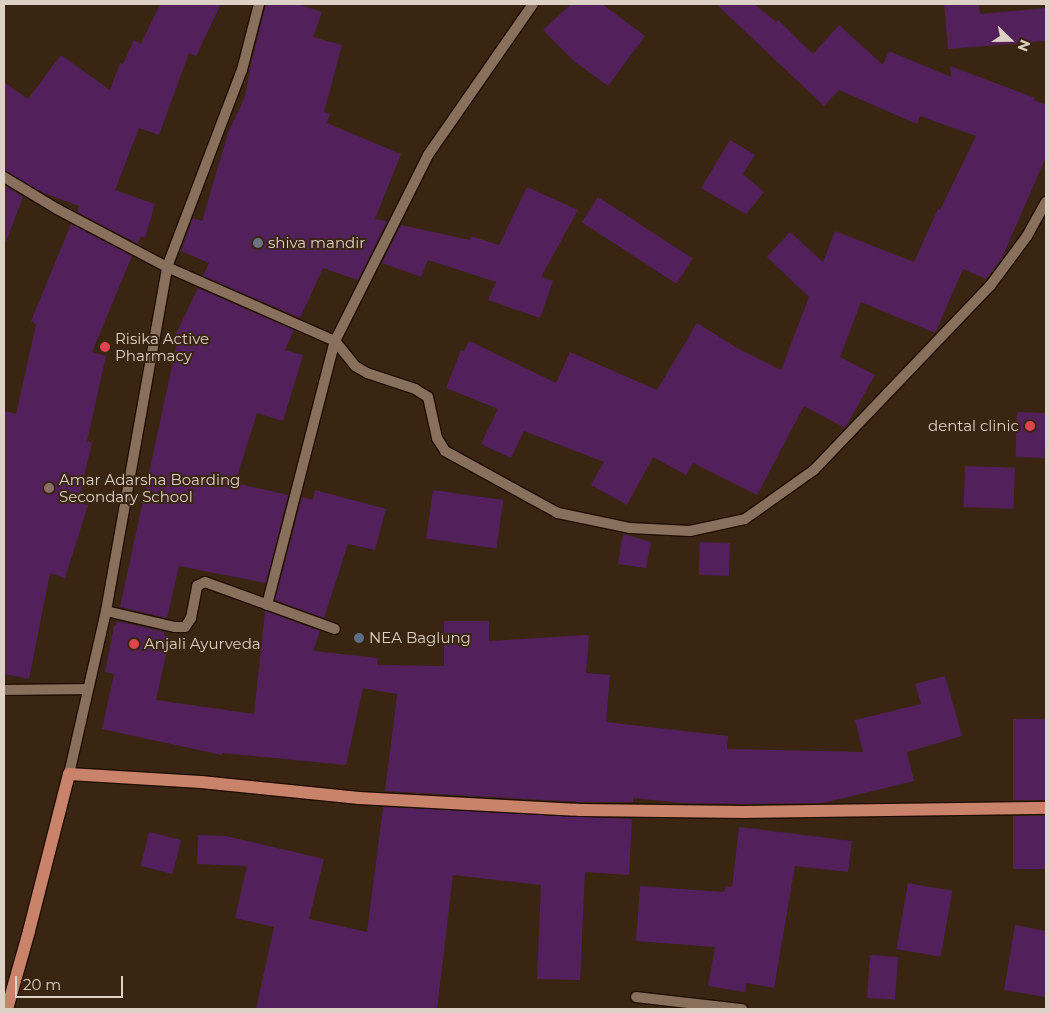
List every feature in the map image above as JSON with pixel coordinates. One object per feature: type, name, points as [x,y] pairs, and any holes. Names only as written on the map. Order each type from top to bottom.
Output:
[{"type":"main road","points":[[7,1009],[69,774],[201,782],[359,798],[581,810],[746,812],[1046,808]]},
{"type":"street","points":[[69,774],[106,611],[167,267],[242,70],[259,4]]},
{"type":"street","points":[[267,605],[335,341],[428,155],[533,4]]},
{"type":"street","points":[[4,177],[57,209],[167,267],[335,341],[355,366],[368,373],[415,389],[428,397],[437,438],[445,451],[558,513],[630,528],[690,531],[744,520],[814,470],[990,286],[1027,236],[1046,202]]},
{"type":"street","points":[[106,611],[175,627],[185,627],[191,618],[197,586],[205,582],[335,629]]},
{"type":"street","points":[[4,690],[88,689]]},
{"type":"street","points":[[636,997],[742,1009]]},
{"type":"building","points":[[160,4],[221,4],[196,56],[189,53],[159,135],[139,128],[115,190],[155,204],[145,238],[141,236],[138,244],[77,212],[79,206],[41,192],[4,170],[4,82],[28,99],[61,55],[110,90],[120,63],[123,64],[134,40],[141,44]]},
{"type":"building","points":[[266,4],[298,4],[322,12],[313,37],[342,45],[324,112],[330,114],[327,123],[401,154],[375,219],[387,221],[358,280],[323,268],[300,318],[203,276],[209,263],[181,251],[193,218],[202,221],[228,133],[245,97]]},
{"type":"building","points":[[571,4],[602,4],[645,36],[608,86],[574,61],[543,30]]},
{"type":"building","points":[[716,4],[754,4],[776,22],[778,20],[813,54],[839,25],[883,65],[889,51],[951,77],[950,66],[1035,98],[1034,100],[1046,105],[1046,157],[1002,258],[986,279],[963,269],[935,333],[861,302],[840,357],[875,375],[845,428],[804,406],[757,495],[693,463],[686,475],[653,457],[627,505],[591,485],[604,462],[524,431],[511,458],[481,444],[498,409],[446,388],[461,350],[464,351],[469,341],[556,383],[570,352],[657,390],[697,323],[737,348],[781,370],[809,297],[767,257],[790,232],[823,262],[835,231],[914,262],[938,209],[940,210],[976,136],[920,116],[917,124],[839,90],[824,106]]},
{"type":"building","points":[[944,4],[979,4],[980,14],[1046,8],[1046,41],[948,49]]},
{"type":"building","points":[[730,140],[755,155],[743,174],[764,192],[746,214],[701,188]]},
{"type":"building","points":[[4,185],[23,197],[6,241],[4,241]]},
{"type":"building","points":[[527,187],[578,210],[541,277],[553,281],[540,318],[488,300],[496,282],[428,260],[421,277],[382,263],[401,225],[470,240],[471,236],[499,245]]},
{"type":"building","points":[[598,197],[693,259],[676,284],[582,222]]},
{"type":"building","points":[[71,224],[132,256],[92,352],[106,356],[87,441],[92,443],[78,502],[88,505],[65,578],[50,573],[29,679],[4,674],[4,411],[16,414],[36,324],[31,321]]},
{"type":"building","points":[[198,288],[294,330],[285,350],[303,355],[283,421],[257,413],[235,483],[288,495],[266,583],[179,566],[167,618],[120,607],[177,343],[172,342]]},
{"type":"building","points":[[1017,412],[1046,413],[1044,458],[1015,457]]},
{"type":"building","points":[[965,466],[1015,468],[1014,509],[964,507]]},
{"type":"building","points":[[315,490],[386,509],[375,550],[348,544],[324,618],[275,600],[302,497],[313,500]]},
{"type":"building","points":[[433,490],[503,500],[496,548],[426,539]]},
{"type":"building","points":[[623,534],[651,542],[646,568],[618,564]]},
{"type":"building","points":[[700,542],[730,543],[729,576],[699,575]]},
{"type":"building","points":[[265,611],[320,631],[313,651],[378,658],[377,665],[444,666],[444,621],[489,621],[489,641],[589,635],[586,673],[610,675],[606,722],[728,736],[727,749],[863,752],[855,720],[921,704],[915,684],[945,676],[962,736],[907,752],[914,781],[823,803],[746,804],[681,803],[633,798],[633,802],[581,802],[385,791],[397,694],[363,688],[346,765],[222,753],[222,755],[102,729],[114,674],[105,672],[114,626],[116,626],[117,621],[164,632],[164,635],[170,637],[156,700],[254,714]]},
{"type":"building","points":[[1013,719],[1046,719],[1046,800],[1013,800]]},
{"type":"building","points":[[383,807],[632,819],[629,875],[585,872],[580,980],[537,979],[541,885],[453,875],[437,1009],[256,1009],[274,927],[235,918],[247,866],[197,864],[198,835],[226,836],[324,859],[309,919],[367,932]]},
{"type":"building","points":[[1013,816],[1046,816],[1046,869],[1013,869]]},
{"type":"building","points":[[739,827],[852,841],[848,872],[795,866],[774,988],[746,983],[745,992],[708,986],[715,947],[636,941],[640,886],[724,892],[726,886],[732,887]]},
{"type":"building","points":[[149,832],[181,840],[173,874],[141,866]]},
{"type":"building","points":[[908,883],[952,891],[941,957],[896,949]]},
{"type":"building","points":[[1015,925],[1046,931],[1046,997],[1004,990]]},
{"type":"building","points":[[870,955],[898,957],[895,1000],[867,998]]},
{"type":"place","name":"shiva mandir","points":[[258,243]]},
{"type":"place","name":"Risika Active Pharmacy","points":[[105,347]]},
{"type":"place","name":"dental clinic","points":[[1030,426]]},
{"type":"place","name":"Amar Adarsha Boarding Secondary School","points":[[49,488]]},
{"type":"place","name":"NEA Baglung","points":[[359,638]]},
{"type":"place","name":"Anjali Ayurveda","points":[[134,644]]}]
